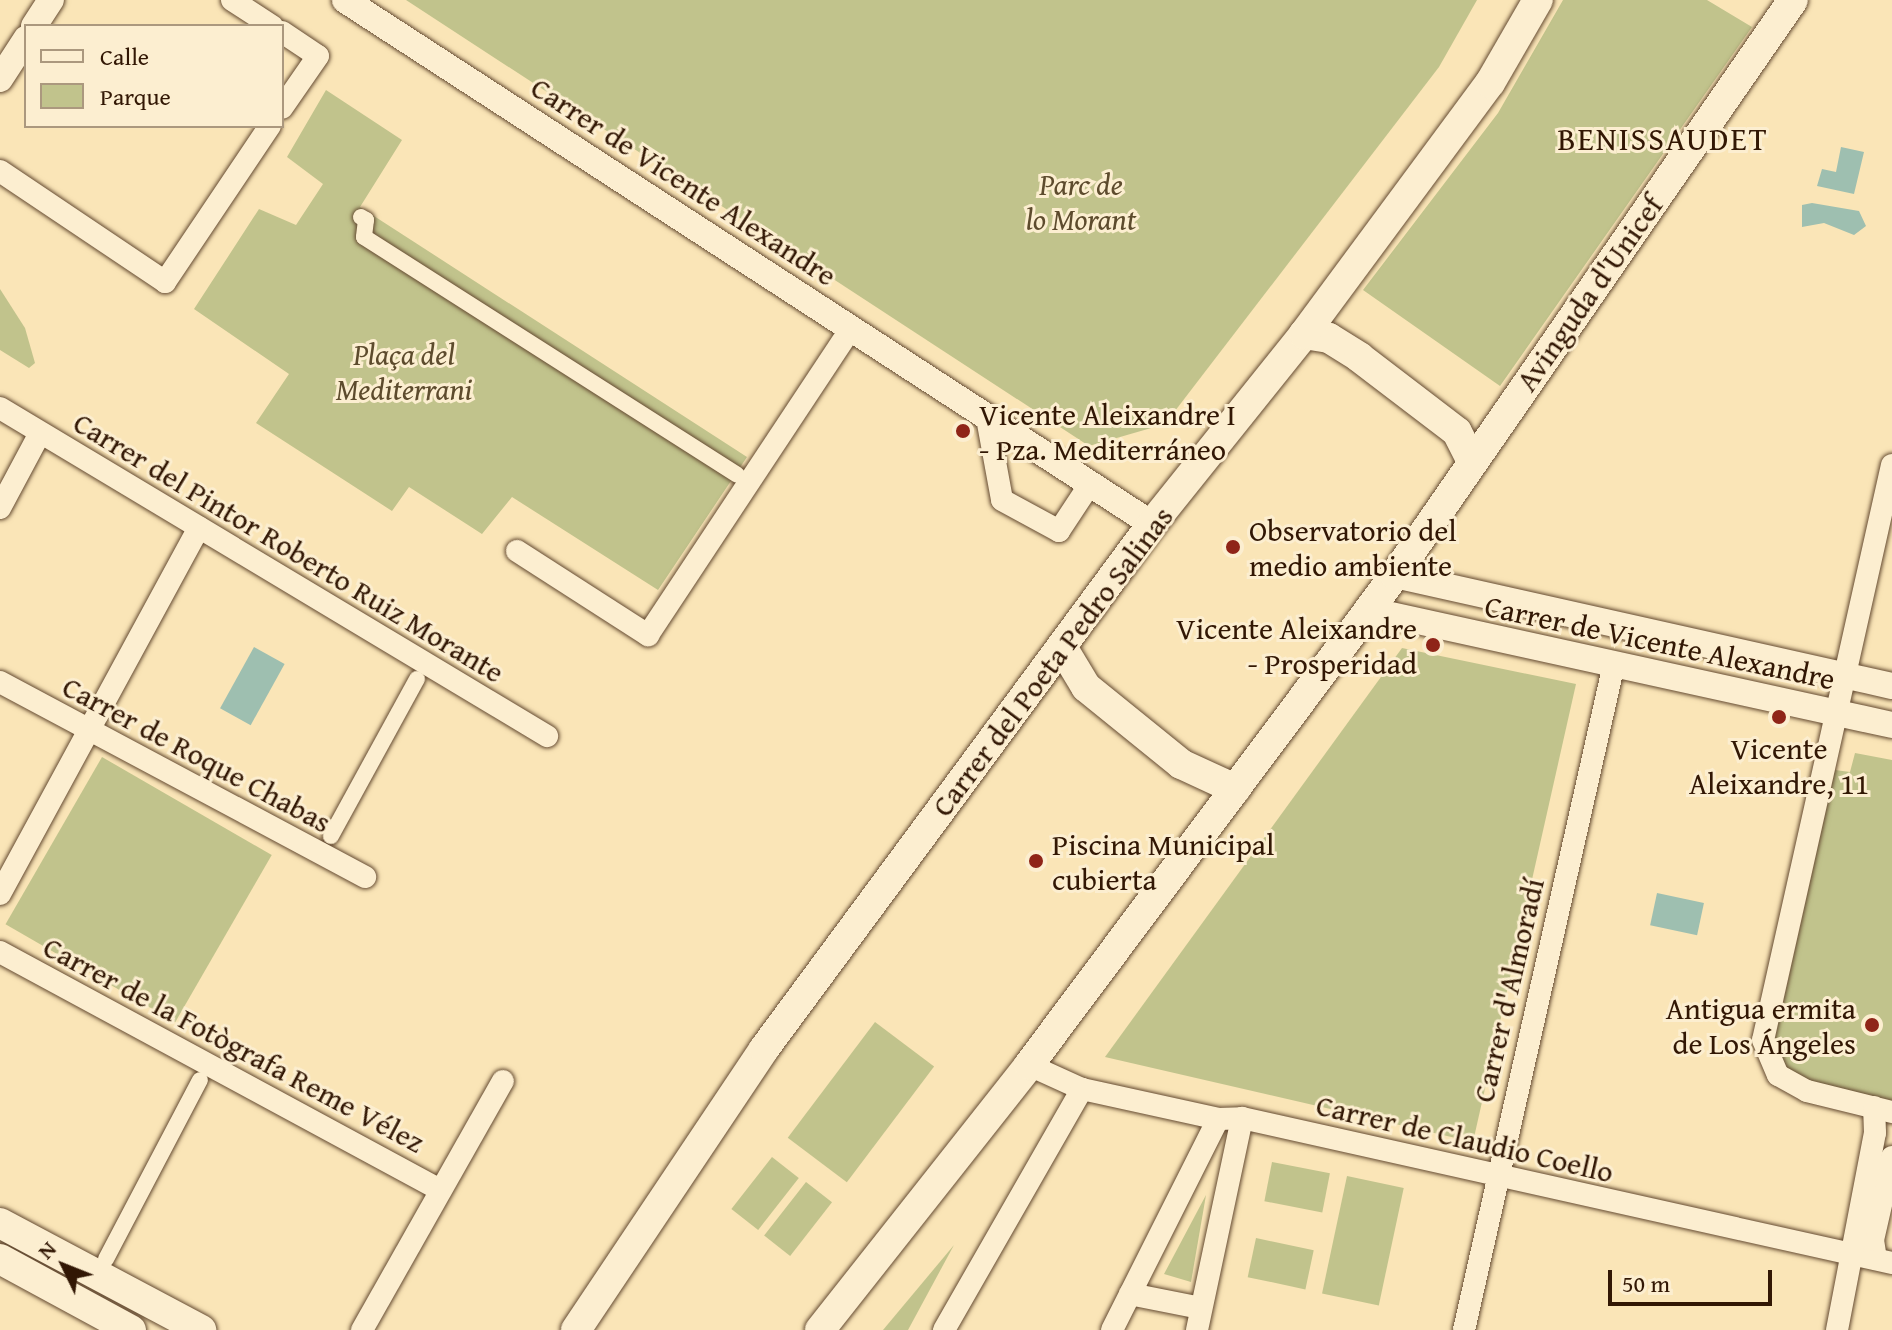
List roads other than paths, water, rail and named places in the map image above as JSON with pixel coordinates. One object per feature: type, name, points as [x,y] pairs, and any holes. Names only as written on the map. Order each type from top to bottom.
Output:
[{"type":"main road","name":"Carrer del Poeta Pedro Salinas","points":[[576,1330],[764,1049],[1152,524],[1304,334],[1490,83],[1538,0]]},
{"type":"main road","name":"Avinguda d'Unicef","points":[[820,1330],[1029,1065],[1395,575],[1782,2]]},
{"type":"main road","points":[[1304,334],[1329,338],[1421,404],[1457,432],[1472,461]]},
{"type":"main road","points":[[1062,647],[1086,687],[1181,764],[1235,789]]},
{"type":"main road","points":[[0,1223],[201,1330]]},
{"type":"main road","points":[[0,1259],[114,1326]]},
{"type":"street","points":[[35,24],[51,0]]},
{"type":"street","points":[[232,0],[269,24]]},
{"type":"street","name":"Carrer de Vicente Alexandre","points":[[345,0],[851,328],[1088,487],[1152,524]]},
{"type":"street","points":[[284,33],[318,56],[284,105]]},
{"type":"street","points":[[0,79],[24,42]]},
{"type":"street","points":[[0,171],[165,282],[269,128]]},
{"type":"street","points":[[361,217],[366,220],[364,237],[737,475]]},
{"type":"street","points":[[517,551],[648,635],[851,328]]},
{"type":"street","name":"Carrer del Pintor Roberto Ruiz Morante","points":[[0,408],[547,736]]},
{"type":"street","points":[[987,418],[1002,500],[1059,531],[1088,487]]},
{"type":"street","points":[[0,508],[40,433]]},
{"type":"street","points":[[1874,1259],[1853,1234],[1883,1110],[1807,1091],[1778,1075],[1763,1040],[1892,465]]},
{"type":"street","points":[[0,894],[199,528]]},
{"type":"street","name":"Carrer de Vicente Alexandre","points":[[1395,575],[1892,686]]},
{"type":"street","name":"Carrer de Vicente Alexandre","points":[[1368,610],[1892,725]]},
{"type":"street","name":"Carrer d'Almoradí","points":[[1464,1330],[1496,1176],[1614,664]]},
{"type":"street","points":[[331,836],[417,679]]},
{"type":"street","name":"Carrer de Roque Chabas","points":[[0,682],[365,877]]},
{"type":"street","name":"Carrer de la Fotògrafa Reme Vélez","points":[[0,952],[438,1189]]},
{"type":"street","name":"Carrer de Claudio Coello","points":[[1029,1065],[1082,1089],[1218,1119],[1242,1118],[1874,1259]]},
{"type":"street","points":[[106,1259],[200,1080]]},
{"type":"street","points":[[362,1330],[438,1189],[503,1081]]},
{"type":"street","points":[[944,1330],[1082,1089]]},
{"type":"street","points":[[1130,1294],[1199,1319],[1242,1118]]},
{"type":"street","points":[[1112,1330],[1194,1173],[1218,1119]]},
{"type":"street","points":[[1837,1330],[1874,1259],[1873,1240],[1892,1157]]},
{"type":"street","points":[[1194,1173],[1209,1171],[1229,1180]]},
{"type":"place","name":"Vicente Aleixandre I - Pza. Mediterráneo","points":[[963,431]]},
{"type":"place","name":"Observatorio del medio ambiente","points":[[1233,547]]},
{"type":"place","name":"Vicente Aleixandre - Prosperidad","points":[[1433,645]]},
{"type":"place","name":"Vicente Aleixandre, 11","points":[[1779,717]]},
{"type":"place","name":"Piscina Municipal cubierta","points":[[1036,861]]},
{"type":"place","name":"Antigua ermita de Los Ángeles","points":[[1872,1025]]},
{"type":"district","name":"BENISSAUDET","points":[[1663,139]]},
{"type":"park label","name":"Parc de lo Morant","points":[[1081,201]]},
{"type":"park label","name":"Plaça del Mediterrani","points":[[404,371]]}]
